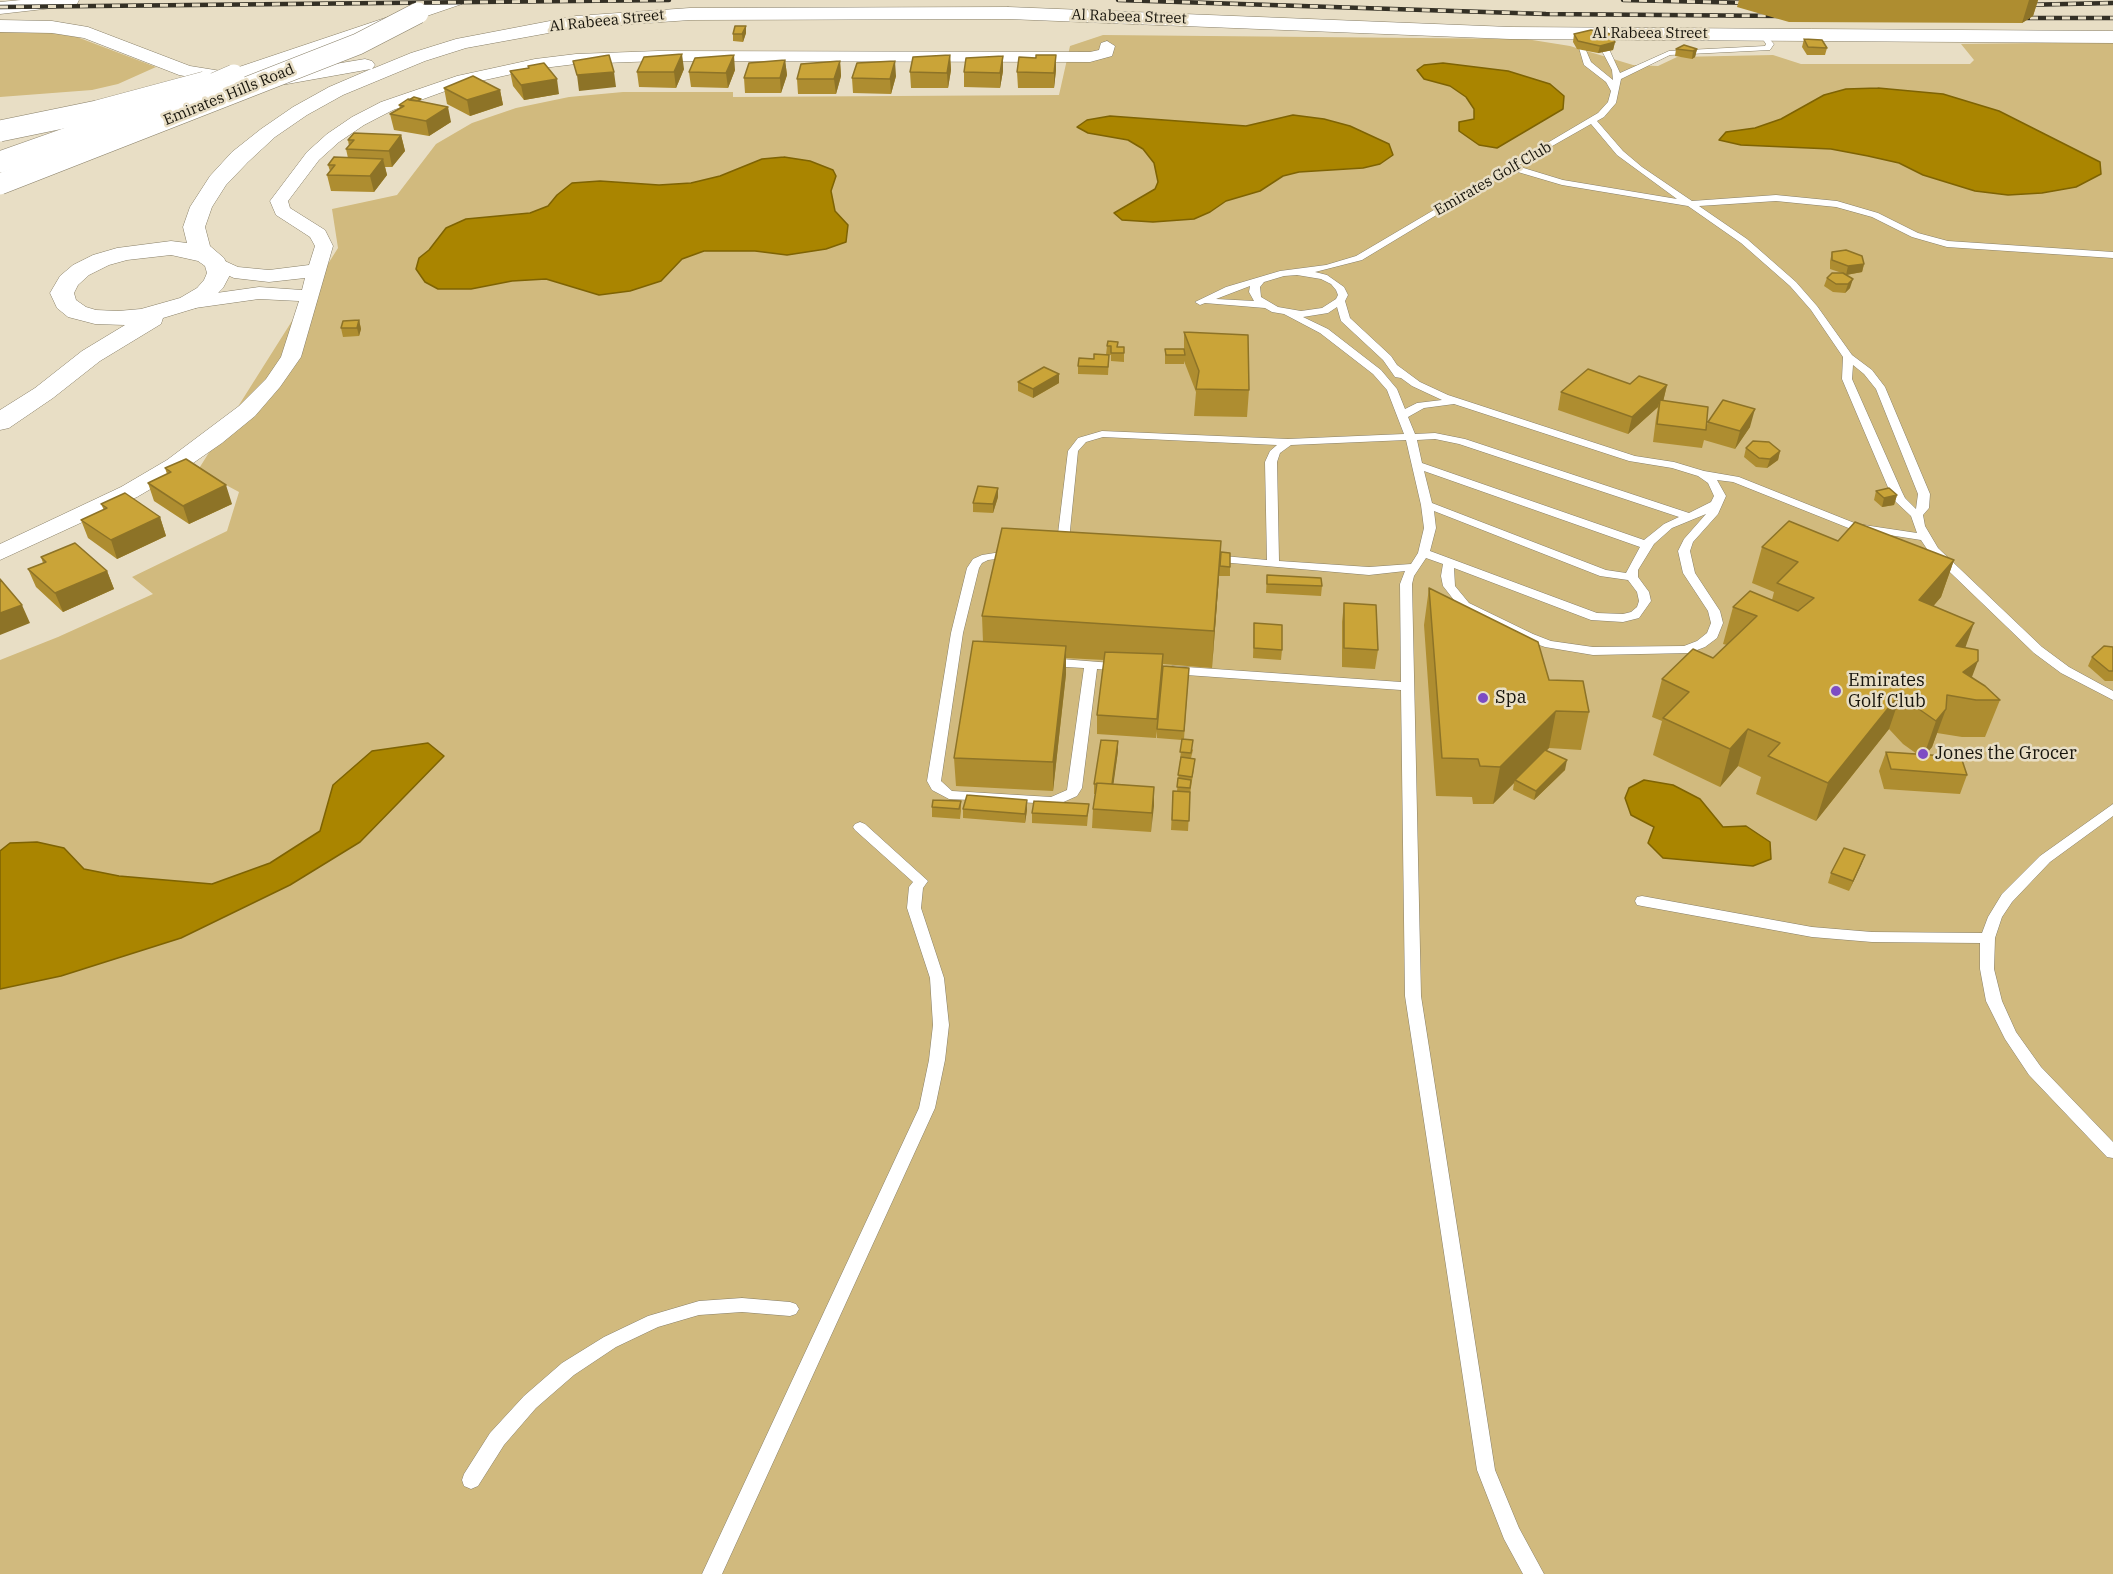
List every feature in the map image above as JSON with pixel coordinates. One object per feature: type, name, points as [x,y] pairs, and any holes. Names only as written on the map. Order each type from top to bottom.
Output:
[{"type":"main road","points":[[0,8],[70,0]]},
{"type":"main road","name":"Emirates Hills Road","points":[[0,184],[102,146],[357,44],[418,13],[455,0]]},
{"type":"main road","points":[[0,131],[81,115],[234,75],[418,13]]},
{"type":"main road","name":"Al Rabeea Street","points":[[211,260],[199,247],[194,227],[201,207],[218,181],[240,156],[300,111],[376,73],[463,43],[576,22],[690,14],[1056,14],[1431,30],[1578,41],[1600,37],[1764,35],[2113,38]]},
{"type":"main road","points":[[0,26],[31,25],[88,33],[186,71],[242,79],[287,78],[321,73],[463,43]]},
{"type":"main road","points":[[0,162],[188,95],[234,75]]},
{"type":"main road","name":"Al Rabeea Street","points":[[125,253],[177,226],[201,207]]},
{"type":"main road","points":[[0,422],[45,393],[74,368],[110,344],[205,293],[215,283],[219,273],[211,260],[171,248],[125,253],[101,260],[81,270],[68,281],[62,293],[65,303],[77,312],[95,317],[118,318],[178,307]]},
{"type":"main road","points":[[74,368],[82,344],[77,312]]},
{"type":"street","points":[[0,553],[129,492],[175,465],[247,411],[273,383],[291,357],[324,246],[322,239],[312,229],[282,211],[279,206],[282,196],[313,156],[333,138],[358,121],[409,97],[457,81],[535,64],[617,57],[1090,57],[1106,53],[1107,46]]},
{"type":"street","points":[[211,260],[234,272],[260,276],[289,275],[317,269]]},
{"type":"street","points":[[248,293],[260,276]]},
{"type":"street","points":[[178,307],[248,293],[280,292],[309,296]]},
{"type":"lane","points":[[1606,51],[1618,77],[1669,53],[1767,48],[1770,44],[1764,35]]},
{"type":"lane","points":[[1578,41],[1591,68],[1609,81],[1615,91]]},
{"type":"lane","name":"Emirates Golf Club","points":[[1359,258],[1593,120],[1612,103],[1618,77]]},
{"type":"lane","points":[[1593,120],[1632,164],[1744,241],[1793,284],[1814,308],[1848,357],[1868,372],[1881,389],[1924,494],[1923,508],[1917,515]]},
{"type":"lane","points":[[1510,167],[1562,182],[1689,204],[1776,198],[1816,200],[1875,215],[1915,235],[1947,244],[2113,255]]},
{"type":"lane","points":[[1359,258],[1327,268],[1277,274],[1229,289],[1200,302],[1233,301],[1264,305],[1316,326],[1377,372],[1397,398],[1410,435],[1427,505],[1430,528],[1424,553],[1406,584],[1406,687],[1415,1007],[1486,1470],[1510,1533],[1534,1574]]},
{"type":"lane","points":[[1288,313],[1325,311],[1340,301],[1345,276],[1359,258]]},
{"type":"lane","points":[[1297,272],[1324,277],[1341,289]]},
{"type":"lane","points":[[1261,280],[1255,286],[1254,292],[1257,299],[1264,305]]},
{"type":"lane","points":[[1340,301],[1345,319],[1396,368],[1430,391],[1633,459],[1736,479],[1855,527],[1924,537]]},
{"type":"lane","points":[[1848,357],[1847,379],[1900,500],[1917,515],[1918,526],[1924,537],[1946,563],[2038,650],[2065,670],[2113,696]]},
{"type":"lane","points":[[1396,368],[1401,378],[1401,388],[1397,398]]},
{"type":"lane","points":[[1403,415],[1420,405],[1433,402],[1461,403]]},
{"type":"lane","points":[[1062,555],[1073,451],[1082,440],[1091,436],[1114,434],[1288,442],[1410,435],[1434,436],[1461,441],[1687,516]]},
{"type":"lane","points":[[1273,563],[1271,462],[1275,451],[1288,442]]},
{"type":"lane","points":[[1417,465],[1647,545]]},
{"type":"lane","points":[[1449,562],[1447,576],[1449,586],[1465,606],[1529,637],[1549,644],[1593,651],[1685,650],[1701,644],[1713,635],[1717,623],[1714,611],[1689,573],[1685,562],[1684,551],[1688,541],[1712,514],[1720,496],[1718,489],[1702,474]]},
{"type":"lane","points":[[1424,553],[1588,614],[1609,619],[1635,615],[1645,601],[1643,592],[1632,577],[1632,570],[1647,545],[1668,525],[1716,504]]},
{"type":"lane","points":[[1427,505],[1604,573],[1632,577]]},
{"type":"lane","points":[[1030,554],[996,554],[977,561],[973,568],[957,633],[961,656],[934,781],[942,791],[958,796],[1051,801],[1059,800],[1072,793],[1091,665]]},
{"type":"lane","points":[[1201,558],[1369,570],[1414,567]]},
{"type":"lane","points":[[1035,661],[1138,668]]},
{"type":"lane","points":[[1161,670],[1406,687]]},
{"type":"lane","points":[[2113,809],[2045,859],[2025,878],[1995,917],[1988,938],[1986,969],[1994,1001],[2010,1035],[2035,1071],[2113,1152]]},
{"type":"lane","points":[[712,1574],[927,1108],[941,1025],[937,978],[914,908],[916,887],[921,881],[860,827]]},
{"type":"lane","points":[[1642,901],[1812,932],[1907,938],[1988,938]]},
{"type":"lane","points":[[471,1480],[497,1439],[530,1402],[568,1369],[610,1342],[654,1321],[699,1308],[742,1305],[790,1309]]},
{"type":"shaded area","points":[[0,29],[27,29],[77,37],[156,67],[118,84],[92,90],[0,97]]},
{"type":"shaded area","name":"Emirates Golf Club","points":[[1103,35],[1526,39],[1570,46],[1633,65],[1658,66],[1677,57],[1773,55],[1801,64],[1970,64],[1974,60],[1961,44],[2113,42],[2113,1574],[0,1574],[0,660],[58,637],[153,594],[132,577],[227,531],[239,492],[198,470],[338,248],[332,209],[397,195],[436,144],[472,123],[516,108],[569,97],[623,92],[733,92],[733,97],[1059,95],[1070,46]]},
{"type":"shaded area","points":[[1443,63],[1508,71],[1550,84],[1564,96],[1563,109],[1497,148],[1479,145],[1459,131],[1459,122],[1474,119],[1474,109],[1466,97],[1450,86],[1424,79],[1417,70],[1424,65]]},
{"type":"shaded area","points":[[1878,88],[1943,94],[1999,111],[2100,162],[2101,174],[2076,187],[2042,193],[2008,195],[1975,191],[1923,175],[1899,163],[1868,156],[1831,149],[1741,145],[1719,140],[1726,132],[1755,128],[1781,119],[1824,95],[1846,89]]},
{"type":"shaded area","points":[[1293,115],[1324,119],[1350,126],[1389,144],[1393,155],[1380,164],[1363,168],[1299,172],[1283,176],[1260,191],[1226,201],[1194,219],[1153,222],[1122,220],[1114,213],[1155,189],[1158,182],[1154,163],[1143,149],[1128,140],[1088,133],[1077,127],[1087,120],[1110,116],[1246,126]]},
{"type":"shaded area","points":[[784,157],[810,161],[833,170],[836,176],[831,191],[835,211],[848,225],[846,242],[826,249],[787,255],[755,251],[704,251],[682,259],[661,281],[630,291],[599,295],[546,279],[512,281],[471,289],[438,289],[425,282],[416,269],[419,258],[429,250],[446,228],[466,219],[530,213],[548,206],[572,183],[600,181],[659,185],[691,183],[720,176],[762,159]]},
{"type":"shaded area","points":[[428,743],[444,756],[360,842],[290,885],[181,938],[61,976],[0,989],[0,851],[10,843],[37,842],[64,848],[84,869],[119,876],[212,884],[270,863],[320,831],[333,785],[372,751]]},
{"type":"shaded area","points":[[1644,780],[1673,785],[1700,799],[1723,827],[1746,826],[1770,842],[1771,859],[1753,866],[1663,858],[1648,843],[1654,827],[1631,815],[1625,798],[1629,788]]},
{"type":"building","points":[[735,26],[746,26],[742,34],[733,34]]},
{"type":"building","points":[[1591,30],[1611,34],[1615,42],[1600,46],[1578,41],[1574,34]]},
{"type":"building","points":[[1804,39],[1822,40],[1827,48],[1808,47]]},
{"type":"building","points":[[1684,45],[1697,49],[1693,51],[1676,49]]},
{"type":"building","points":[[682,54],[674,72],[637,72],[644,57]]},
{"type":"building","points":[[609,55],[614,72],[577,75],[573,61]]},
{"type":"building","points":[[734,55],[726,73],[689,72],[695,58]]},
{"type":"building","points":[[950,55],[947,73],[910,72],[913,57]]},
{"type":"building","points":[[1036,55],[1056,55],[1054,73],[1017,72],[1019,57],[1036,58]]},
{"type":"building","points":[[1003,56],[1000,73],[964,72],[966,58]]},
{"type":"building","points":[[785,60],[780,78],[744,78],[749,63]]},
{"type":"building","points":[[840,61],[834,79],[797,79],[801,64]]},
{"type":"building","points":[[895,61],[890,79],[852,78],[857,63]]},
{"type":"building","points":[[544,63],[557,79],[521,85],[510,71],[529,68],[528,66]]},
{"type":"building","points":[[473,76],[500,90],[467,100],[444,88]]},
{"type":"building","points":[[414,97],[421,99],[409,100]]},
{"type":"building","points":[[408,99],[448,107],[426,121],[390,114],[404,106],[399,105]]},
{"type":"building","points":[[354,133],[401,135],[389,151],[346,149],[354,140],[348,140]]},
{"type":"building","points":[[334,157],[383,159],[370,176],[327,175],[335,165],[328,165]]},
{"type":"building","points":[[1846,250],[1862,256],[1864,264],[1848,266],[1832,260],[1832,252]]},
{"type":"building","points":[[1832,273],[1843,273],[1853,279],[1848,284],[1836,284],[1827,278]]},
{"type":"building","points":[[359,320],[357,328],[341,328],[343,321]]},
{"type":"building","points":[[1184,332],[1248,335],[1249,390],[1196,389],[1199,371]]},
{"type":"building","points":[[1108,341],[1118,342],[1117,347],[1124,347],[1124,353],[1111,353],[1111,346],[1107,346]]},
{"type":"building","points":[[1165,349],[1184,349],[1185,355],[1166,355]]},
{"type":"building","points":[[1094,354],[1109,355],[1108,367],[1078,366],[1079,358],[1094,359]]},
{"type":"building","points":[[1044,367],[1059,374],[1033,389],[1018,382]]},
{"type":"building","points":[[1588,369],[1630,384],[1639,376],[1667,385],[1632,417],[1561,392]]},
{"type":"building","points":[[1660,400],[1708,407],[1706,430],[1657,424]]},
{"type":"building","points":[[1723,400],[1755,409],[1740,431],[1708,422]]},
{"type":"building","points":[[1753,441],[1769,442],[1780,451],[1770,459],[1759,458],[1746,448]]},
{"type":"building","points":[[186,459],[226,485],[183,506],[148,483],[171,472],[165,468]]},
{"type":"building","points":[[978,486],[998,488],[993,504],[973,503]]},
{"type":"building","points":[[1889,488],[1897,495],[1884,498],[1876,491]]},
{"type":"building","points":[[125,493],[160,517],[111,540],[81,520],[107,508],[101,504]]},
{"type":"building","name":"Emirates Golf Club","points":[[1789,521],[1838,541],[1855,522],[1954,560],[1919,600],[1974,623],[1956,646],[1978,650],[1978,661],[1963,672],[1985,686],[2000,700],[1976,700],[1947,695],[1946,709],[1936,721],[1916,707],[1902,691],[1828,783],[1768,756],[1780,743],[1748,729],[1730,749],[1663,718],[1689,692],[1662,679],[1693,649],[1713,658],[1757,616],[1733,607],[1750,591],[1798,611],[1814,598],[1777,583],[1798,562],[1762,547]]},
{"type":"building","points":[[1002,528],[1221,541],[1214,631],[982,616]]},
{"type":"building","points":[[75,543],[107,571],[55,593],[28,569],[46,562],[41,557]]},
{"type":"building","points":[[1221,552],[1230,553],[1230,567],[1220,566]]},
{"type":"building","points":[[1267,575],[1321,578],[1322,586],[1267,584]]},
{"type":"building","points":[[0,579],[22,605],[0,613]]},
{"type":"building","name":"Spa","points":[[1429,588],[1538,642],[1549,680],[1583,681],[1589,712],[1556,711],[1500,767],[1480,766],[1478,759],[1442,758]]},
{"type":"building","points":[[1344,603],[1376,605],[1378,650],[1344,648]]},
{"type":"building","points":[[1254,623],[1282,625],[1282,650],[1254,648]]},
{"type":"building","points":[[973,641],[1066,646],[1053,762],[954,758]]},
{"type":"building","points":[[2104,646],[2113,647],[2113,671],[2109,671],[2092,657]]},
{"type":"building","points":[[1105,652],[1163,654],[1157,719],[1097,715]]},
{"type":"building","points":[[1163,666],[1189,668],[1184,731],[1157,729]]},
{"type":"building","points":[[1182,739],[1193,740],[1191,753],[1180,752]]},
{"type":"building","points":[[1101,740],[1118,741],[1112,784],[1094,784]]},
{"type":"building","points":[[1545,750],[1567,760],[1536,791],[1515,780]]},
{"type":"building","points":[[1886,752],[1961,757],[1967,775],[1891,769]]},
{"type":"building","points":[[1181,757],[1195,759],[1192,777],[1178,775]]},
{"type":"building","points":[[1178,778],[1191,780],[1190,788],[1177,787]]},
{"type":"building","points":[[1097,783],[1154,787],[1152,813],[1093,809]]},
{"type":"building","points":[[1173,791],[1190,792],[1189,821],[1172,820]]},
{"type":"building","points":[[967,795],[1027,800],[1025,814],[963,809]]},
{"type":"building","points":[[933,800],[961,801],[959,809],[932,807]]},
{"type":"building","points":[[1034,801],[1089,804],[1087,816],[1032,813]]},
{"type":"building","points":[[1844,848],[1865,855],[1853,881],[1831,873]]},
{"type":"railway","points":[[0,7],[669,0]]},
{"type":"railway","points":[[1118,0],[1546,14],[1783,16]]},
{"type":"railway","points":[[1623,0],[1753,3]]},
{"type":"railway","points":[[2020,5],[2113,3]]},
{"type":"railway","points":[[2014,18],[2113,18]]},
{"type":"place","name":"Emirates Golf Club","points":[[1836,691]]},
{"type":"place","name":"Spa","points":[[1483,698]]},
{"type":"place","name":"Jones the Grocer","points":[[1923,754]]}]
